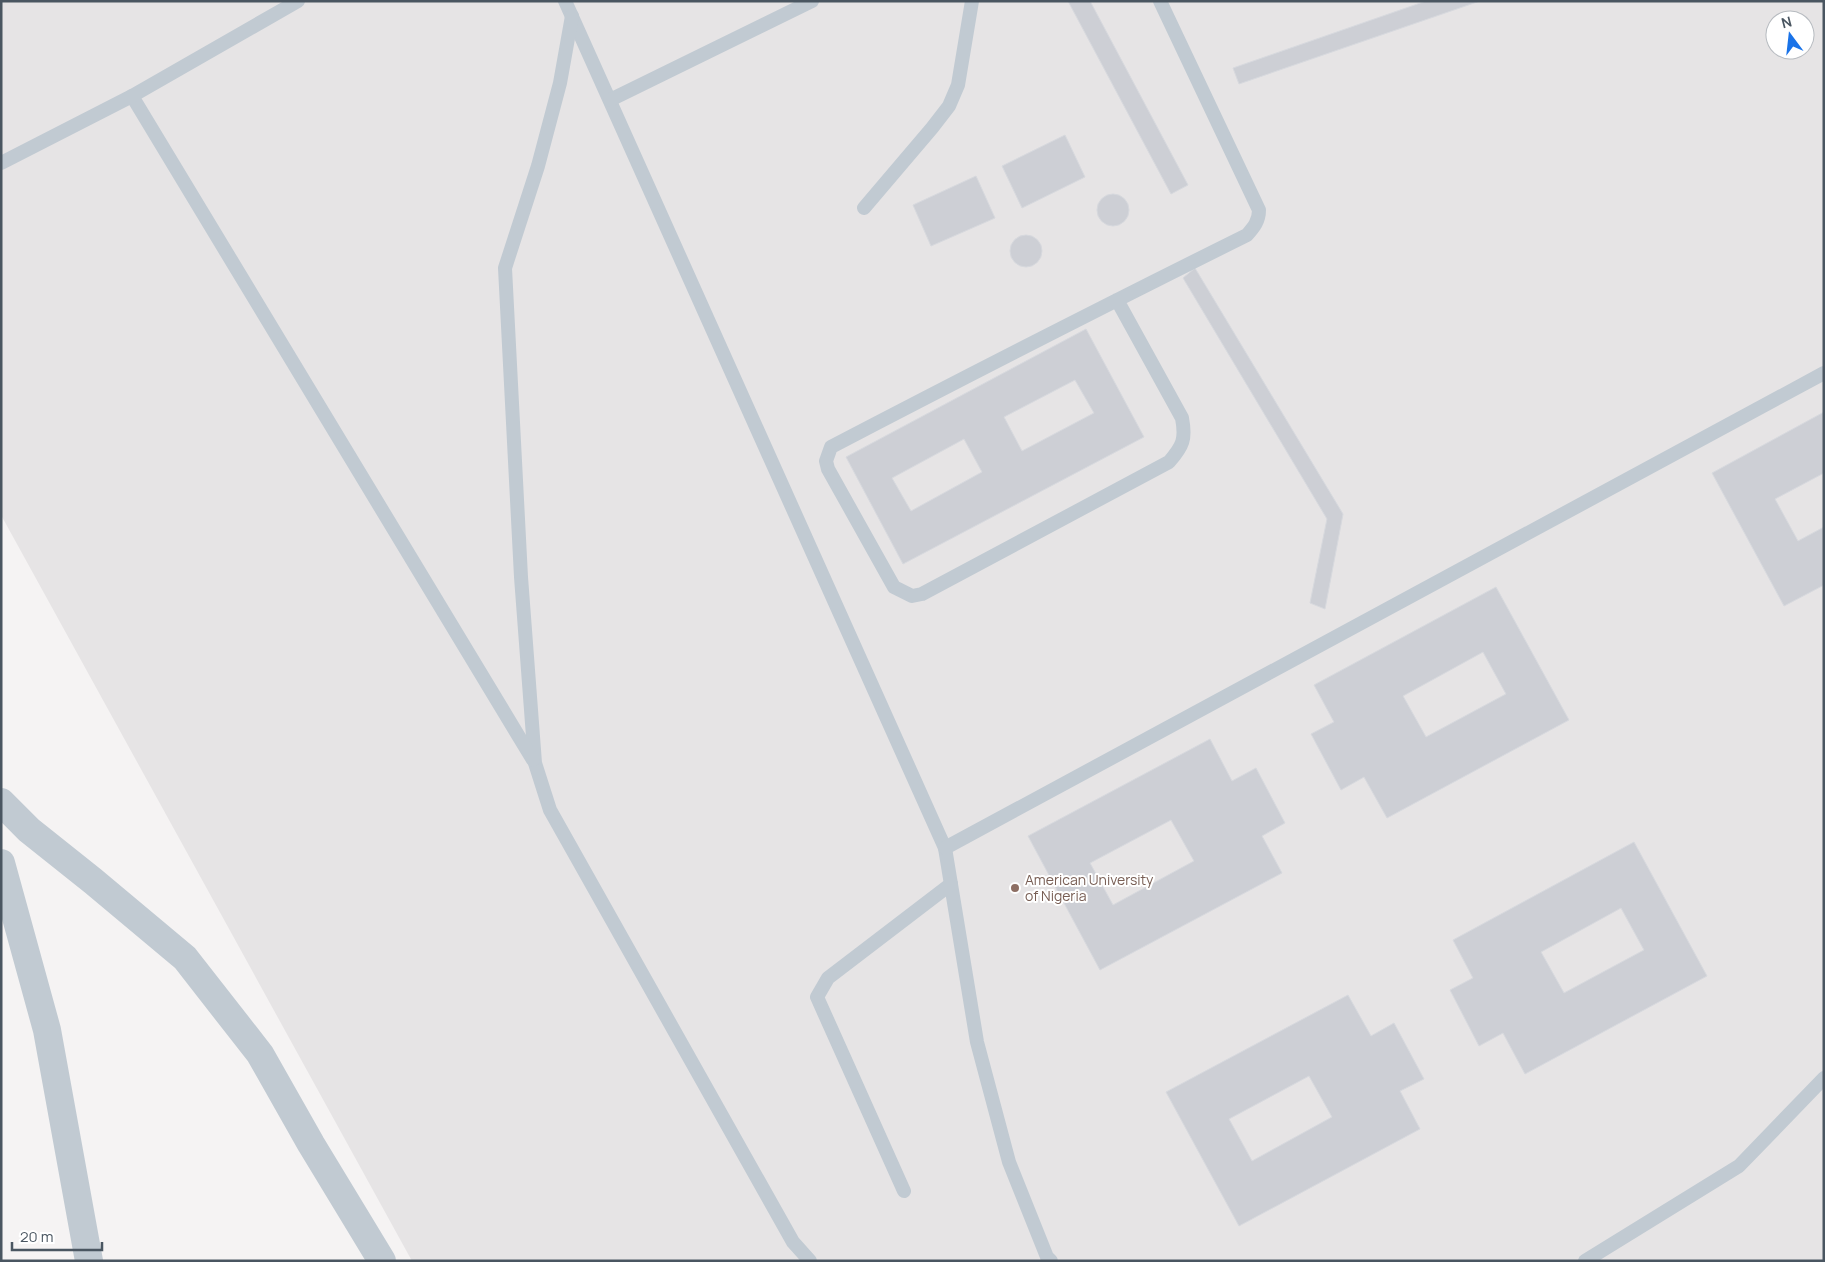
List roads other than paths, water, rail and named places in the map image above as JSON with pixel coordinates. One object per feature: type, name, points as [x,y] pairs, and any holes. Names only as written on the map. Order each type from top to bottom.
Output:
[{"type":"street","points":[[1,802],[29,830],[185,958],[260,1054],[382,1261]]},
{"type":"street","points":[[1,863],[47,1030],[89,1261]]},
{"type":"lane","points":[[1,163],[132,96],[298,1]]},
{"type":"lane","points":[[565,1],[945,848],[977,1042],[1009,1162],[1046,1259]]},
{"type":"lane","points":[[610,100],[812,1]]},
{"type":"lane","points":[[864,208],[949,106],[958,85],[972,1]]},
{"type":"lane","points":[[1117,300],[1182,418],[1185,432],[1183,443],[1177,454],[1169,462],[922,594],[912,596],[894,588],[828,469],[826,460],[831,447],[1117,300],[1247,235],[1256,225],[1259,218],[1259,210],[1160,1]]},
{"type":"lane","points":[[572,16],[560,83],[540,157],[504,268],[521,577],[535,762],[550,810],[793,1242],[810,1261]]},
{"type":"lane","points":[[132,96],[535,762]]},
{"type":"lane","points":[[945,848],[1824,373]]},
{"type":"lane","points":[[904,1191],[817,997],[828,978],[951,884]]},
{"type":"lane","points":[[1585,1261],[1739,1166],[1824,1078]]},
{"type":"place","name":"American University of Nigeria","points":[[1015,888]]}]
